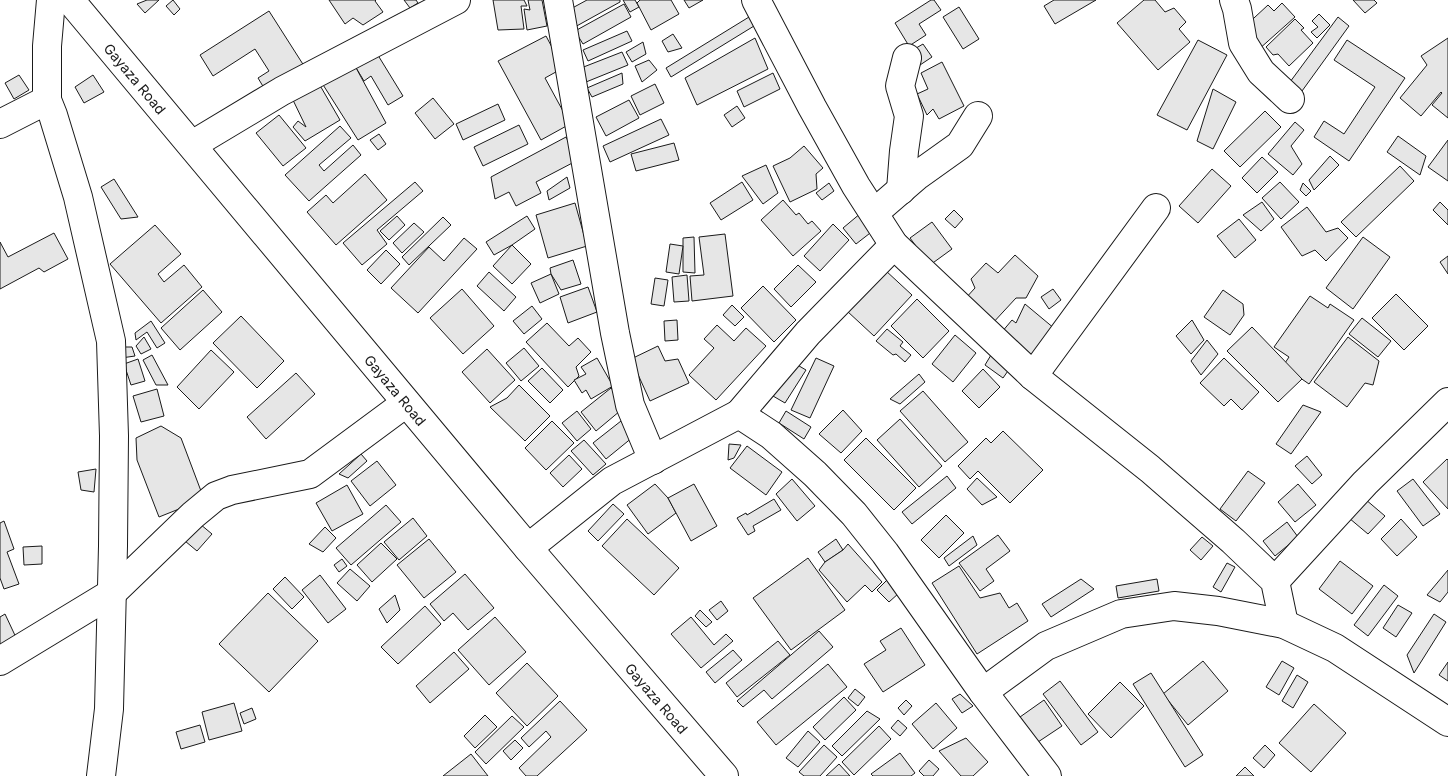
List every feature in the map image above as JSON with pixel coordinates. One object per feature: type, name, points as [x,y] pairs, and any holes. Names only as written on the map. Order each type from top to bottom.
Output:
[{"type":"street","points":[[51,0],[47,46],[47,100],[54,116],[78,197],[111,341],[114,436],[112,593],[109,709],[101,776]]},
{"type":"street","name":"Gayaza Road","points":[[70,0],[716,773]]},
{"type":"street","points":[[192,145],[282,91],[456,0]]},
{"type":"street","points":[[558,0],[624,378],[630,405],[653,460]]},
{"type":"street","points":[[756,0],[856,186],[894,245],[1033,376],[1150,469],[1234,541],[1275,581],[1284,624]]},
{"type":"street","points":[[1241,3],[1243,43],[1261,72],[1290,99]]},
{"type":"street","points":[[901,190],[909,116],[900,86],[907,58]]},
{"type":"street","points":[[0,124],[47,100]]},
{"type":"street","points":[[874,213],[918,175],[960,145],[978,116]]},
{"type":"street","points":[[1033,376],[1156,208]]},
{"type":"street","points":[[528,548],[612,482],[739,414],[808,333],[894,245]]},
{"type":"street","points":[[1275,581],[1365,482],[1448,402]]},
{"type":"street","points":[[0,661],[112,593],[193,515],[216,496],[232,490],[310,474],[406,403]]},
{"type":"street","points":[[739,414],[771,435],[815,474],[854,514],[885,553],[982,692],[1047,776]]},
{"type":"street","points":[[982,692],[1046,646],[1121,614],[1174,606],[1218,611],[1284,624],[1335,648],[1448,722]]},
{"type":"building","points":[[147,0],[159,0],[145,13],[137,4]]},
{"type":"building","points":[[173,0],[180,9],[174,15],[166,6]]},
{"type":"building","points":[[329,0],[376,0],[383,12],[363,25],[353,18],[345,24]]},
{"type":"building","points":[[404,0],[416,0],[418,3],[410,8]]},
{"type":"building","points":[[493,0],[524,0],[527,6],[521,6],[524,29],[498,30]]},
{"type":"building","points":[[528,0],[542,0],[547,26],[527,30],[524,9],[530,10]]},
{"type":"building","points":[[587,0],[620,0],[620,2],[573,28],[565,12]]},
{"type":"building","points":[[623,0],[635,0],[639,7],[630,12]]},
{"type":"building","points":[[640,0],[671,0],[679,14],[651,30],[637,3]]},
{"type":"building","points":[[684,0],[703,0],[689,8]]},
{"type":"building","points":[[931,0],[934,0],[941,10],[919,24],[926,35],[909,46],[895,23]]},
{"type":"building","points":[[1054,0],[1096,0],[1055,24],[1044,6]]},
{"type":"building","points":[[1144,0],[1155,0],[1165,12],[1174,8],[1186,22],[1179,29],[1190,42],[1158,70],[1117,23]]},
{"type":"building","points":[[1353,0],[1374,0],[1377,3],[1365,13]]},
{"type":"building","points":[[1282,3],[1295,17],[1258,50],[1241,30],[1268,5],[1274,11]]},
{"type":"building","points":[[624,4],[631,17],[583,44],[575,31]]},
{"type":"building","points":[[959,7],[979,39],[963,49],[943,17]]},
{"type":"building","points":[[269,11],[306,69],[267,93],[258,78],[269,71],[255,49],[213,76],[200,55]]},
{"type":"building","points":[[1319,14],[1330,25],[1317,38],[1311,32],[1318,27],[1312,21]]},
{"type":"building","points":[[749,17],[754,26],[671,77],[666,68]]},
{"type":"building","points":[[1338,17],[1349,26],[1302,91],[1290,82]]},
{"type":"building","points":[[1295,19],[1304,28],[1301,30],[1313,43],[1289,66],[1278,54],[1273,55],[1266,47]]},
{"type":"building","points":[[627,31],[632,41],[588,61],[583,50]]},
{"type":"building","points":[[673,34],[682,48],[668,52],[662,41]]},
{"type":"building","points":[[546,36],[563,68],[545,78],[570,124],[541,140],[498,61]]},
{"type":"building","points":[[755,38],[768,69],[697,105],[685,78]]},
{"type":"building","points":[[1448,38],[1448,118],[1432,105],[1441,92],[1421,116],[1400,98],[1427,65],[1421,56]]},
{"type":"building","points":[[1198,40],[1227,55],[1187,130],[1157,115]]},
{"type":"building","points":[[1347,40],[1405,78],[1349,161],[1314,137],[1324,121],[1344,134],[1375,87],[1334,60]]},
{"type":"building","points":[[643,42],[646,54],[632,62],[626,52]]},
{"type":"building","points":[[923,44],[932,57],[920,65],[911,51]]},
{"type":"building","points":[[376,52],[403,96],[388,105],[371,76],[364,81],[355,66]]},
{"type":"building","points":[[622,52],[628,65],[586,82],[581,68]]},
{"type":"building","points":[[649,60],[657,70],[642,82],[635,66]]},
{"type":"building","points":[[942,62],[964,106],[939,119],[933,109],[927,115],[917,94],[928,89],[921,73]]},
{"type":"building","points":[[355,66],[386,123],[358,140],[320,80]]},
{"type":"building","points":[[622,73],[623,84],[592,97],[587,88]]},
{"type":"building","points":[[773,73],[780,89],[744,107],[737,91]]},
{"type":"building","points":[[19,75],[29,90],[14,99],[5,83]]},
{"type":"building","points":[[93,75],[104,92],[84,103],[75,87]]},
{"type":"building","points":[[318,82],[340,120],[305,141],[293,127],[298,121],[306,127],[292,98]]},
{"type":"building","points":[[655,84],[664,103],[640,115],[631,96]]},
{"type":"building","points":[[1213,89],[1236,102],[1213,149],[1197,141]]},
{"type":"building","points":[[433,98],[454,124],[435,139],[415,113]]},
{"type":"building","points":[[629,100],[639,118],[606,136],[596,117]]},
{"type":"building","points":[[498,104],[505,120],[463,140],[456,124]]},
{"type":"building","points":[[737,106],[745,118],[732,127],[724,115]]},
{"type":"building","points":[[1265,111],[1281,127],[1240,167],[1224,151]]},
{"type":"building","points":[[279,115],[306,148],[283,166],[256,133]]},
{"type":"building","points":[[661,119],[669,135],[610,162],[603,146]]},
{"type":"building","points":[[1295,122],[1304,130],[1291,146],[1302,164],[1293,175],[1268,154]]},
{"type":"building","points":[[519,125],[528,144],[483,166],[474,147]]},
{"type":"building","points":[[340,126],[351,138],[319,165],[324,171],[353,145],[361,155],[309,201],[285,175]]},
{"type":"building","points":[[379,134],[386,144],[378,150],[370,140]]},
{"type":"building","points":[[1398,136],[1426,156],[1420,175],[1387,152]]},
{"type":"building","points":[[566,137],[578,160],[536,182],[541,193],[516,206],[509,192],[495,199],[491,177]]},
{"type":"building","points":[[1448,140],[1448,181],[1428,167]]},
{"type":"building","points":[[674,143],[679,160],[636,171],[631,154]]},
{"type":"building","points":[[804,146],[823,168],[816,174],[817,189],[790,202],[773,166],[790,158]]},
{"type":"building","points":[[1330,156],[1339,165],[1314,190],[1309,180]]},
{"type":"building","points":[[1262,157],[1278,172],[1257,193],[1242,178]]},
{"type":"building","points":[[766,165],[778,193],[763,204],[742,176]]},
{"type":"building","points":[[1400,166],[1414,181],[1356,237],[1341,222]]},
{"type":"building","points":[[1212,169],[1231,186],[1198,223],[1179,206]]},
{"type":"building","points":[[365,174],[387,200],[336,245],[307,212],[326,195],[333,203]]},
{"type":"building","points":[[567,177],[570,188],[549,200],[547,191]]},
{"type":"building","points":[[114,179],[138,217],[121,219],[101,187]]},
{"type":"building","points":[[415,182],[423,191],[377,230],[387,244],[362,265],[343,243]]},
{"type":"building","points":[[742,182],[753,200],[721,220],[710,203]]},
{"type":"building","points":[[1280,182],[1299,202],[1281,219],[1262,198]]},
{"type":"building","points":[[829,183],[834,191],[822,200],[816,193]]},
{"type":"building","points":[[1303,183],[1311,191],[1306,196],[1300,190]]},
{"type":"building","points":[[783,200],[796,215],[799,213],[808,224],[812,221],[821,231],[793,256],[761,220]]},
{"type":"building","points":[[1262,202],[1274,219],[1261,231],[1243,215]]},
{"type":"building","points":[[1440,202],[1448,210],[1448,225],[1433,210]]},
{"type":"building","points":[[575,203],[587,246],[548,258],[536,215]]},
{"type":"building","points":[[1307,207],[1326,232],[1338,228],[1348,238],[1326,261],[1315,250],[1302,256],[1281,227]]},
{"type":"building","points":[[954,210],[963,219],[955,228],[945,219]]},
{"type":"building","points":[[861,213],[874,230],[856,244],[843,228]]},
{"type":"building","points":[[397,216],[405,225],[389,240],[380,231]]},
{"type":"building","points":[[527,216],[535,229],[494,255],[486,242]]},
{"type":"building","points":[[443,217],[451,225],[409,265],[402,257]]},
{"type":"building","points":[[1239,219],[1256,240],[1235,258],[1217,236]]},
{"type":"building","points":[[932,222],[952,249],[930,265],[910,238]]},
{"type":"building","points":[[414,223],[424,232],[402,253],[393,243]]},
{"type":"building","points":[[833,224],[849,240],[820,271],[804,256]]},
{"type":"building","points":[[155,225],[181,254],[158,274],[164,282],[184,265],[202,287],[161,323],[110,264]]},
{"type":"building","points":[[54,233],[68,259],[44,272],[39,268],[0,289],[0,242],[8,257]]},
{"type":"building","points":[[725,234],[733,296],[692,301],[690,276],[704,275],[699,237]]},
{"type":"building","points":[[694,237],[695,273],[683,272],[683,238]]},
{"type":"building","points":[[1363,237],[1390,257],[1353,309],[1326,288]]},
{"type":"building","points":[[464,238],[477,249],[418,313],[391,288],[429,247],[444,261]]},
{"type":"building","points":[[670,244],[683,246],[679,274],[666,272]]},
{"type":"building","points":[[512,245],[531,264],[512,284],[493,266]]},
{"type":"building","points":[[386,250],[400,264],[381,284],[367,270]]},
{"type":"building","points":[[1015,255],[1038,276],[1026,298],[1016,298],[991,325],[964,300],[975,288],[971,279],[986,263],[998,273]]},
{"type":"building","points":[[1448,256],[1448,274],[1440,262]]},
{"type":"building","points":[[573,260],[581,284],[561,290],[551,274],[550,268]]},
{"type":"building","points":[[798,265],[816,282],[791,307],[774,289]]},
{"type":"building","points":[[885,270],[912,295],[874,336],[847,311]]},
{"type":"building","points":[[489,272],[516,297],[504,311],[477,286]]},
{"type":"building","points":[[551,274],[559,294],[540,303],[531,283]]},
{"type":"building","points":[[687,275],[689,301],[674,302],[672,277]]},
{"type":"building","points":[[655,278],[668,280],[664,306],[651,304]]},
{"type":"building","points":[[763,286],[796,320],[774,342],[741,308]]},
{"type":"building","points":[[588,287],[597,312],[568,323],[560,297]]},
{"type":"building","points":[[462,289],[494,326],[463,354],[430,318]]},
{"type":"building","points":[[1053,289],[1061,300],[1049,309],[1041,297]]},
{"type":"building","points":[[203,290],[222,312],[180,350],[161,328]]},
{"type":"building","points":[[1223,290],[1243,304],[1244,315],[1230,335],[1204,317]]},
{"type":"building","points":[[1396,294],[1428,326],[1404,350],[1372,318]]},
{"type":"building","points":[[1310,296],[1328,308],[1330,304],[1354,320],[1309,384],[1283,366],[1289,357],[1274,347]]},
{"type":"building","points":[[917,299],[949,331],[923,358],[891,326]]},
{"type":"building","points":[[1025,304],[1055,329],[1031,358],[1001,333],[1012,320],[1016,323]]},
{"type":"building","points":[[732,305],[744,317],[735,326],[723,315]]},
{"type":"building","points":[[532,306],[542,319],[524,334],[513,321]]},
{"type":"building","points":[[241,316],[284,361],[257,388],[213,343]]},
{"type":"building","points":[[1362,318],[1391,341],[1378,357],[1349,334]]},
{"type":"building","points":[[677,320],[678,340],[665,341],[664,321]]},
{"type":"building","points":[[1192,320],[1204,340],[1191,354],[1176,336]]},
{"type":"building","points":[[151,321],[165,343],[157,348],[147,332],[136,340],[135,333]]},
{"type":"building","points":[[547,323],[569,346],[578,338],[591,352],[576,367],[579,376],[568,387],[526,342]]},
{"type":"building","points":[[717,325],[734,341],[746,328],[766,346],[716,400],[689,375],[714,348],[704,339]]},
{"type":"building","points":[[1252,327],[1302,379],[1278,402],[1227,351]]},
{"type":"building","points":[[887,329],[903,342],[900,346],[911,355],[905,362],[876,341]]},
{"type":"building","points":[[955,335],[976,353],[953,382],[932,364]]},
{"type":"building","points":[[144,337],[151,349],[141,354],[136,346]]},
{"type":"building","points":[[1348,337],[1379,361],[1373,385],[1365,383],[1347,407],[1314,382]]},
{"type":"building","points":[[1207,340],[1218,354],[1201,375],[1191,361]]},
{"type":"building","points":[[658,346],[665,361],[678,359],[689,383],[650,401],[631,359]]},
{"type":"building","points":[[118,347],[132,347],[135,356],[121,358]]},
{"type":"building","points":[[524,348],[539,366],[521,381],[506,363]]},
{"type":"building","points":[[487,349],[515,380],[490,403],[462,372]]},
{"type":"building","points":[[211,350],[234,372],[199,409],[177,387]]},
{"type":"building","points":[[152,355],[168,385],[156,385],[143,360]]},
{"type":"building","points":[[991,355],[1010,368],[1003,378],[985,365]]},
{"type":"building","points":[[597,358],[613,386],[591,399],[586,390],[582,393],[574,380],[586,374],[581,367]]},
{"type":"building","points":[[816,358],[834,366],[810,418],[791,410]]},
{"type":"building","points":[[1224,358],[1259,392],[1242,410],[1231,399],[1224,406],[1200,383]]},
{"type":"building","points":[[138,359],[145,381],[131,385],[124,364]]},
{"type":"building","points":[[794,363],[806,370],[785,403],[773,396]]},
{"type":"building","points":[[542,368],[563,390],[550,403],[528,381]]},
{"type":"building","points":[[983,369],[1000,387],[979,408],[962,391]]},
{"type":"building","points":[[296,373],[315,394],[266,439],[247,417]]},
{"type":"building","points":[[919,374],[925,382],[900,404],[890,399]]},
{"type":"building","points":[[519,385],[550,416],[525,441],[490,407],[507,398]]},
{"type":"building","points":[[611,388],[626,406],[596,431],[581,412]]},
{"type":"building","points":[[157,389],[164,416],[141,422],[133,396]]},
{"type":"building","points":[[923,391],[968,442],[945,462],[900,411]]},
{"type":"building","points":[[1303,405],[1321,412],[1291,454],[1276,444]]},
{"type":"building","points":[[843,410],[862,431],[841,453],[819,434]]},
{"type":"building","points":[[577,411],[591,429],[577,441],[562,423]]},
{"type":"building","points":[[786,411],[811,427],[804,439],[779,423]]},
{"type":"building","points":[[900,419],[942,466],[919,487],[877,440]]},
{"type":"building","points":[[552,421],[574,443],[546,470],[525,448]]},
{"type":"building","points":[[621,421],[633,437],[606,459],[593,443]]},
{"type":"building","points":[[161,426],[181,438],[204,499],[159,517],[137,460],[136,438]]},
{"type":"building","points":[[1003,431],[1043,470],[1010,503],[978,471],[970,479],[958,466],[986,438],[991,443]]},
{"type":"building","points":[[866,438],[916,488],[894,510],[844,460]]},
{"type":"building","points":[[584,440],[606,464],[593,475],[571,451]]},
{"type":"building","points":[[729,444],[741,445],[734,458],[728,460]]},
{"type":"building","points":[[747,446],[782,472],[766,495],[730,468]]},
{"type":"building","points":[[361,454],[367,461],[348,478],[339,474]]},
{"type":"building","points":[[569,455],[582,469],[563,487],[550,473]]},
{"type":"building","points":[[1307,456],[1322,475],[1312,484],[1295,466]]},
{"type":"building","points":[[1448,460],[1448,509],[1423,482]]},
{"type":"building","points":[[377,461],[396,485],[370,506],[351,481]]},
{"type":"building","points":[[96,469],[94,492],[81,490],[78,472]]},
{"type":"building","points":[[1248,471],[1265,483],[1236,521],[1220,509]]},
{"type":"building","points":[[947,476],[956,488],[912,524],[902,512]]},
{"type":"building","points":[[977,478],[997,497],[982,505],[967,489]]},
{"type":"building","points":[[792,479],[815,506],[797,521],[776,494]]},
{"type":"building","points":[[1413,479],[1440,514],[1423,526],[1397,491]]},
{"type":"building","points":[[655,484],[668,498],[676,513],[648,534],[627,505]]},
{"type":"building","points":[[694,484],[717,526],[691,541],[668,498]]},
{"type":"building","points":[[1298,484],[1316,505],[1295,522],[1278,502]]},
{"type":"building","points":[[347,485],[363,514],[332,531],[316,503]]},
{"type":"building","points":[[774,499],[781,510],[753,526],[755,531],[748,535],[737,518],[746,513],[747,515]]},
{"type":"building","points":[[1365,499],[1385,516],[1368,534],[1349,518]]},
{"type":"building","points":[[613,504],[624,514],[598,541],[588,531]]},
{"type":"building","points":[[386,505],[401,522],[351,565],[336,548]]},
{"type":"building","points":[[946,515],[964,533],[939,558],[921,540]]},
{"type":"building","points":[[413,518],[427,536],[399,560],[384,542]]},
{"type":"building","points":[[194,519],[212,534],[197,551],[179,536]]},
{"type":"building","points":[[627,519],[679,568],[654,595],[602,546]]},
{"type":"building","points":[[1401,519],[1417,537],[1397,556],[1381,539]]},
{"type":"building","points":[[4,521],[14,549],[7,552],[19,584],[4,589],[0,578],[0,523]]},
{"type":"building","points":[[1287,522],[1298,537],[1275,556],[1263,541]]},
{"type":"building","points":[[325,527],[336,538],[323,552],[309,544]]},
{"type":"building","points":[[998,535],[1010,551],[986,569],[994,581],[980,591],[959,563]]},
{"type":"building","points":[[973,536],[977,545],[949,566],[944,558]]},
{"type":"building","points":[[1202,537],[1213,546],[1201,560],[1190,550]]},
{"type":"building","points":[[429,539],[456,572],[424,598],[397,565]]},
{"type":"building","points":[[836,539],[843,550],[825,562],[818,552]]},
{"type":"building","points":[[381,543],[397,559],[372,582],[357,565]]},
{"type":"building","points":[[848,544],[882,582],[872,592],[865,585],[847,602],[819,570],[825,562],[843,550]]},
{"type":"building","points":[[42,546],[42,564],[24,565],[23,547]]},
{"type":"building","points":[[808,558],[845,610],[791,650],[753,598]]},
{"type":"building","points":[[342,559],[347,566],[339,572],[334,565]]},
{"type":"building","points":[[1340,561],[1373,586],[1352,614],[1319,589]]},
{"type":"building","points":[[1227,563],[1235,567],[1221,592],[1213,587]]},
{"type":"building","points":[[959,566],[980,598],[1000,593],[1009,608],[1017,603],[1028,621],[977,654],[932,583]]},
{"type":"building","points":[[350,569],[370,586],[357,601],[337,583]]},
{"type":"building","points":[[1448,570],[1448,592],[1440,602],[1427,595]]},
{"type":"building","points":[[465,574],[494,608],[468,630],[453,613],[444,621],[430,604]]},
{"type":"building","points":[[320,575],[346,609],[328,623],[302,590]]},
{"type":"building","points":[[285,577],[304,597],[292,609],[273,589]]},
{"type":"building","points":[[1081,579],[1094,589],[1051,617],[1042,604]]},
{"type":"building","points":[[1157,579],[1159,591],[1118,598],[1116,586]]},
{"type":"building","points":[[887,580],[899,593],[889,602],[877,590]]},
{"type":"building","points":[[1384,585],[1398,596],[1368,636],[1354,625]]},
{"type":"building","points":[[268,593],[318,641],[269,692],[219,644]]},
{"type":"building","points":[[395,595],[400,610],[387,623],[379,609]]},
{"type":"building","points":[[721,601],[728,611],[717,620],[709,610]]},
{"type":"building","points":[[1398,605],[1412,613],[1396,637],[1383,628]]},
{"type":"building","points":[[425,606],[441,624],[398,664],[381,647]]},
{"type":"building","points":[[700,610],[712,622],[706,627],[695,616]]},
{"type":"building","points":[[5,614],[20,646],[0,652],[0,617]]},
{"type":"building","points":[[1434,614],[1446,622],[1414,673],[1407,655]]},
{"type":"building","points":[[495,617],[526,652],[489,685],[458,650]]},
{"type":"building","points":[[691,617],[714,645],[726,634],[733,641],[701,668],[671,634]]},
{"type":"building","points":[[901,628],[925,665],[883,692],[864,664],[886,650],[880,641]]},
{"type":"building","points":[[819,631],[833,647],[772,699],[764,690],[743,707],[737,701]]},
{"type":"building","points":[[778,641],[790,655],[737,697],[726,683]]},
{"type":"building","points":[[733,650],[742,660],[715,683],[706,672]]},
{"type":"building","points":[[454,652],[469,669],[430,703],[416,686]]},
{"type":"building","points":[[1203,661],[1228,691],[1188,725],[1163,694]]},
{"type":"building","points":[[1282,661],[1294,668],[1279,695],[1266,687]]},
{"type":"building","points":[[1448,662],[1448,681],[1439,675]]},
{"type":"building","points":[[527,663],[558,696],[527,726],[496,693]]},
{"type":"building","points":[[828,664],[847,687],[776,745],[757,722]]},
{"type":"building","points":[[1151,673],[1203,755],[1185,767],[1133,684]]},
{"type":"building","points":[[1297,675],[1308,682],[1293,708],[1282,701]]},
{"type":"building","points":[[1060,681],[1098,732],[1081,745],[1043,694]]},
{"type":"building","points":[[1120,682],[1144,706],[1111,738],[1088,714]]},
{"type":"building","points":[[855,689],[865,697],[858,706],[848,698]]},
{"type":"building","points":[[960,694],[973,706],[962,713],[952,699]]},
{"type":"building","points":[[844,697],[856,710],[825,740],[813,727]]},
{"type":"building","points":[[906,700],[912,706],[904,715],[898,708]]},
{"type":"building","points":[[1044,700],[1062,726],[1038,742],[1020,717]]},
{"type":"building","points":[[560,701],[587,730],[537,776],[526,776],[519,768],[551,737],[546,731],[529,747],[521,738]]},
{"type":"building","points":[[234,703],[242,731],[209,740],[202,712]]},
{"type":"building","points":[[936,703],[957,728],[933,749],[912,724]]},
{"type":"building","points":[[1314,704],[1346,733],[1311,772],[1279,743]]},
{"type":"building","points":[[252,708],[256,719],[244,724],[240,713]]},
{"type":"building","points":[[867,711],[880,719],[842,756],[832,746]]},
{"type":"building","points":[[485,715],[497,727],[475,748],[464,736]]},
{"type":"building","points":[[512,716],[524,727],[486,764],[475,752]]},
{"type":"building","points":[[898,720],[907,728],[900,736],[891,728]]},
{"type":"building","points":[[200,725],[205,742],[181,749],[176,732]]},
{"type":"building","points":[[879,726],[891,739],[854,775],[842,762]]},
{"type":"building","points":[[808,731],[820,742],[798,767],[786,758]]},
{"type":"building","points":[[966,738],[988,762],[973,776],[961,776],[939,751]]},
{"type":"building","points":[[515,740],[523,748],[511,760],[503,751]]},
{"type":"building","points":[[824,745],[837,757],[820,776],[804,776],[799,772]]},
{"type":"building","points":[[1265,745],[1275,755],[1264,768],[1253,758]]},
{"type":"building","points":[[900,753],[915,773],[911,776],[873,776],[871,774]]},
{"type":"building","points":[[471,754],[488,776],[443,776]]},
{"type":"building","points":[[929,760],[939,769],[933,776],[924,776],[919,771]]},
{"type":"building","points":[[839,764],[850,776],[826,776]]},
{"type":"building","points":[[1245,767],[1254,776],[1236,776]]}]
